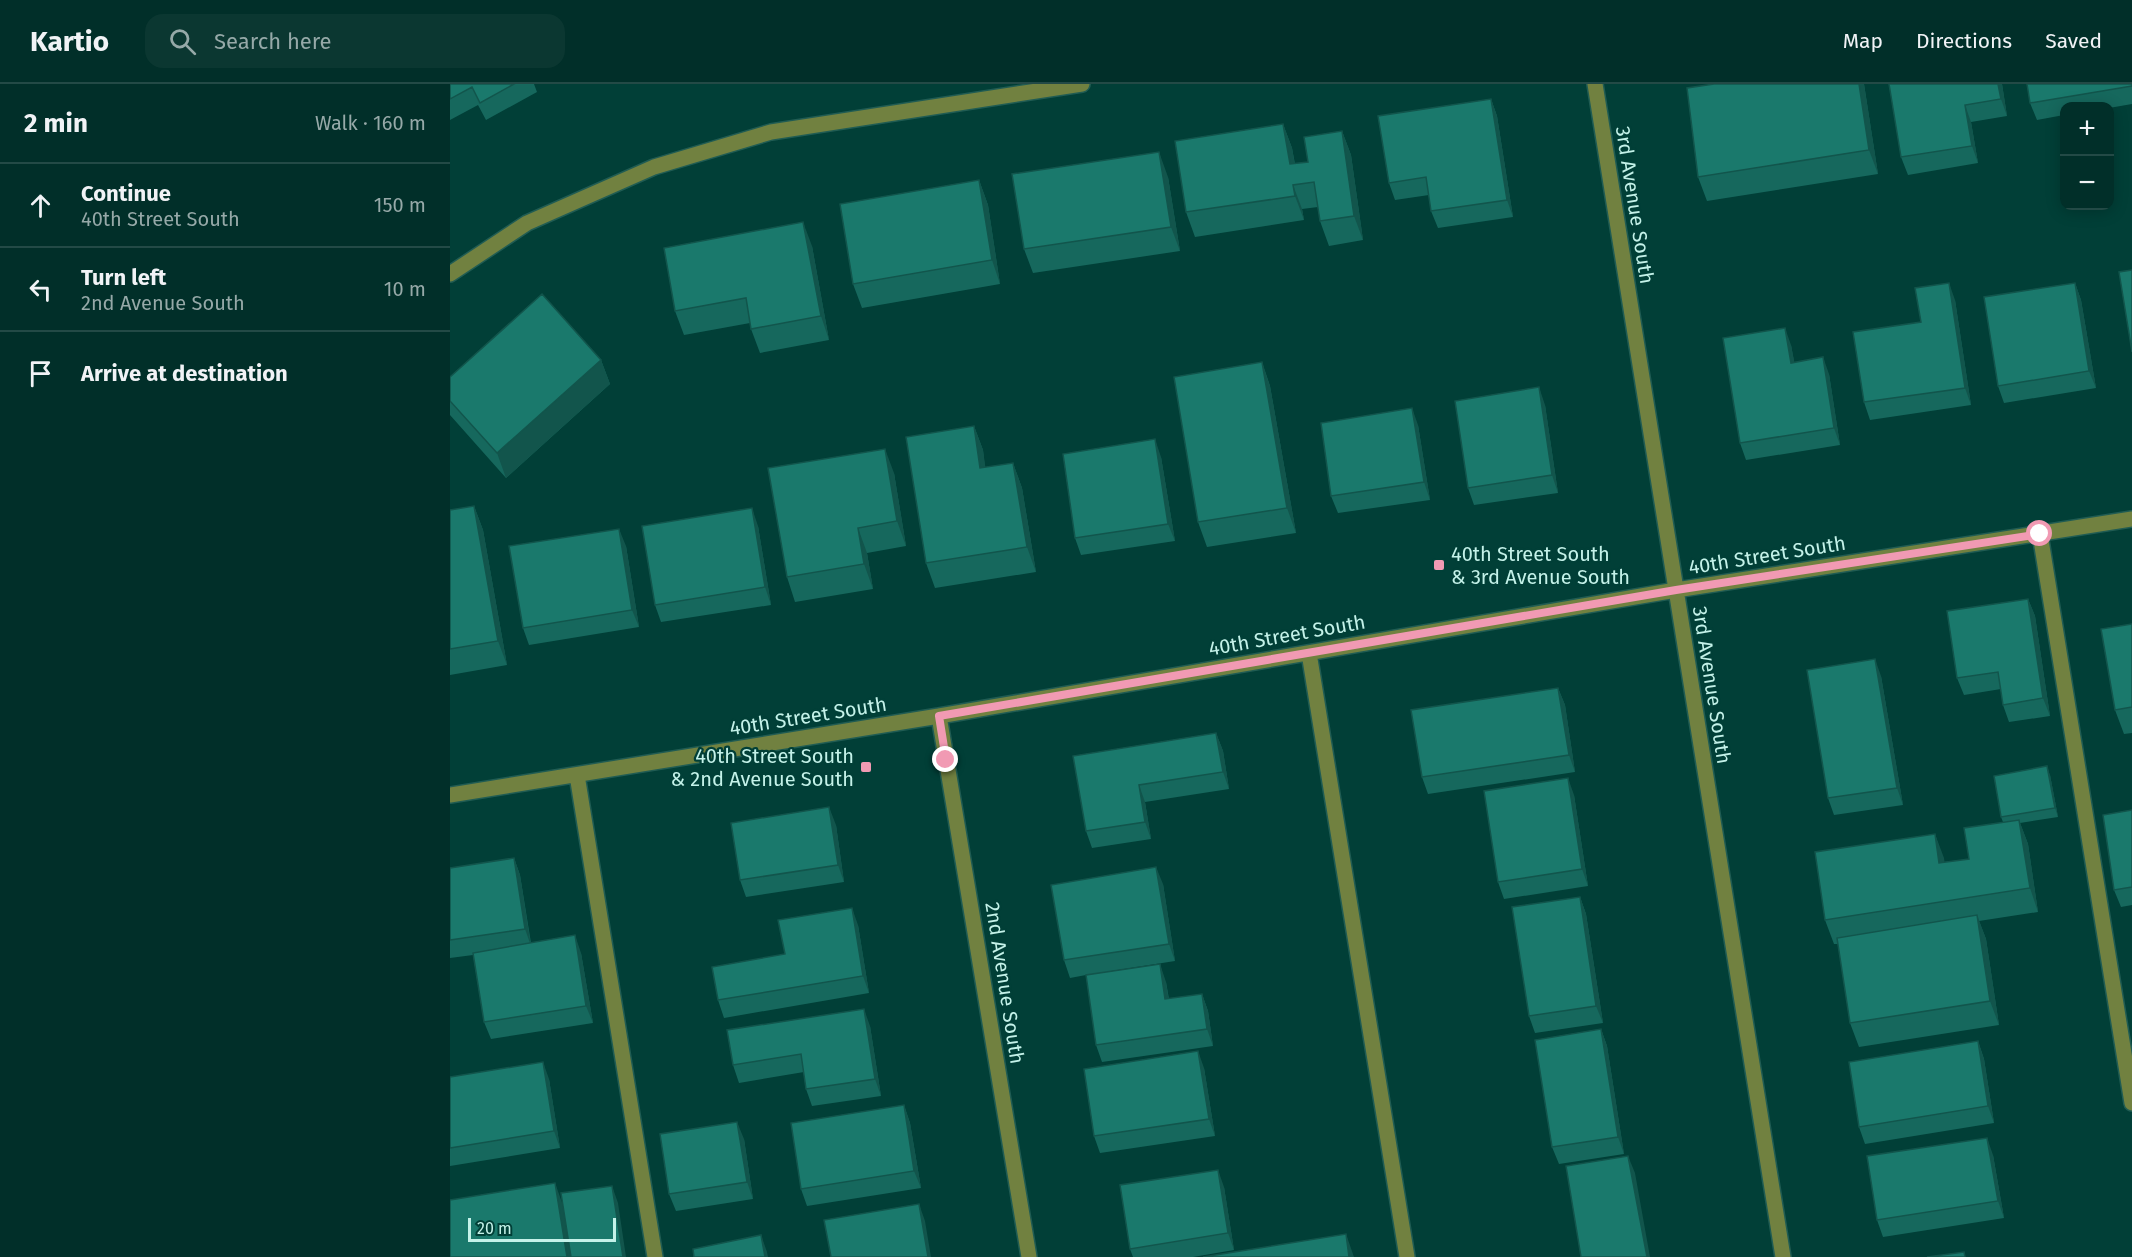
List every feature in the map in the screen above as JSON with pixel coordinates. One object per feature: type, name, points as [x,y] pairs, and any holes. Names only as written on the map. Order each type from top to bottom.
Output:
[{"type":"street","points":[[450,274],[527,223],[654,167],[771,132],[1082,84]]},
{"type":"street","name":"3rd Avenue South","points":[[1595,84],[1783,1257]]},
{"type":"street","name":"40th Street South","points":[[450,795],[939,716],[1676,590],[2132,519]]},
{"type":"street","points":[[2040,534],[2132,1103]]},
{"type":"street","points":[[1309,653],[1407,1257]]},
{"type":"street","name":"2nd Avenue South","points":[[939,716],[1029,1257]]},
{"type":"street","points":[[577,775],[655,1257]]},
{"type":"building","points":[[450,84],[514,84],[480,103],[472,87],[450,99]]},
{"type":"building","points":[[1714,84],[1859,84],[1869,150],[1698,177],[1687,88]]},
{"type":"building","points":[[1889,84],[1998,84],[2001,99],[1965,105],[1972,146],[1901,157]]},
{"type":"building","points":[[2027,84],[2132,84],[2132,86],[2030,103]]},
{"type":"building","points":[[1491,99],[1507,200],[1431,211],[1426,177],[1389,183],[1378,116]]},
{"type":"building","points":[[1283,124],[1290,164],[1308,162],[1304,137],[1342,131],[1354,216],[1320,221],[1314,182],[1293,185],[1295,196],[1186,212],[1175,141]]},
{"type":"building","points":[[1159,152],[1171,227],[1024,249],[1012,174]]},
{"type":"building","points":[[979,180],[992,260],[853,284],[840,204]]},
{"type":"building","points":[[803,222],[821,316],[751,329],[746,298],[675,311],[664,248]]},
{"type":"building","points":[[2132,270],[2132,352],[2119,272]]},
{"type":"building","points":[[1949,283],[1965,388],[1864,402],[1853,332],[1921,322],[1915,288]]},
{"type":"building","points":[[2075,283],[2089,371],[1998,386],[1984,297]]},
{"type":"building","points":[[542,294],[601,360],[497,453],[450,401],[450,377]]},
{"type":"building","points":[[1785,328],[1791,363],[1823,357],[1834,428],[1740,443],[1723,338]]},
{"type":"building","points":[[1262,362],[1287,508],[1198,522],[1174,377]]},
{"type":"building","points":[[1539,387],[1552,475],[1468,488],[1455,401]]},
{"type":"building","points":[[1412,408],[1424,482],[1331,496],[1321,423]]},
{"type":"building","points":[[974,426],[980,468],[1013,463],[1027,547],[926,563],[906,437]]},
{"type":"building","points":[[1155,439],[1168,524],[1075,538],[1063,454]]},
{"type":"building","points":[[885,449],[897,521],[858,528],[864,564],[787,577],[768,468]]},
{"type":"building","points":[[474,506],[498,641],[450,649],[450,510]]},
{"type":"building","points":[[752,508],[765,587],[655,605],[642,526]]},
{"type":"building","points":[[619,529],[632,610],[523,628],[509,546]]},
{"type":"building","points":[[2028,599],[2043,698],[2003,705],[1998,672],[1957,678],[1947,611]]},
{"type":"building","points":[[2132,624],[2132,707],[2115,710],[2101,629]]},
{"type":"building","points":[[1875,659],[1897,788],[1828,798],[1807,670]]},
{"type":"building","points":[[1558,688],[1569,755],[1422,777],[1411,710]]},
{"type":"building","points":[[1216,733],[1223,772],[1139,785],[1145,822],[1086,831],[1073,756]]},
{"type":"building","points":[[2047,766],[2055,808],[2001,817],[1994,776]]},
{"type":"building","points":[[1568,778],[1582,869],[1498,882],[1484,791]]},
{"type":"building","points":[[829,807],[838,865],[740,880],[731,823]]},
{"type":"building","points":[[2132,810],[2132,887],[2114,890],[2103,815]]},
{"type":"building","points":[[2019,820],[2030,888],[1825,920],[1815,852],[1935,834],[1939,863],[1969,859],[1964,828]]},
{"type":"building","points":[[514,858],[525,929],[450,940],[450,868]]},
{"type":"building","points":[[1156,867],[1169,944],[1064,960],[1051,885]]},
{"type":"building","points":[[1580,897],[1596,1006],[1529,1016],[1512,907]]},
{"type":"building","points":[[852,908],[863,976],[718,1000],[712,967],[785,954],[778,920]]},
{"type":"building","points":[[1977,915],[1990,1001],[1850,1023],[1837,938]]},
{"type":"building","points":[[575,935],[586,1006],[484,1022],[473,953]]},
{"type":"building","points":[[1160,964],[1165,999],[1202,994],[1207,1029],[1096,1045],[1086,975]]},
{"type":"building","points":[[864,1009],[875,1079],[806,1089],[801,1054],[733,1065],[727,1030]]},
{"type":"building","points":[[1601,1029],[1618,1137],[1552,1147],[1535,1040]]},
{"type":"building","points":[[1978,1041],[1988,1106],[1859,1127],[1849,1062]]},
{"type":"building","points":[[1198,1051],[1209,1119],[1094,1136],[1084,1069]]},
{"type":"building","points":[[543,1062],[554,1131],[450,1148],[450,1077]]},
{"type":"building","points":[[904,1105],[914,1171],[801,1189],[791,1123]]},
{"type":"building","points":[[737,1122],[747,1182],[669,1194],[660,1134]]},
{"type":"building","points":[[1987,1138],[1998,1201],[1877,1220],[1867,1156]]},
{"type":"building","points":[[1628,1156],[1647,1257],[1581,1257],[1566,1166]]},
{"type":"building","points":[[1218,1170],[1228,1233],[1130,1249],[1120,1185]]},
{"type":"building","points":[[555,1183],[567,1257],[450,1257],[450,1200]]},
{"type":"building","points":[[612,1186],[623,1257],[571,1257],[561,1193]]},
{"type":"building","points":[[919,1204],[928,1257],[831,1257],[824,1220]]},
{"type":"building","points":[[1346,1234],[1349,1257],[1203,1257]]},
{"type":"building","points":[[761,1235],[765,1257],[694,1257],[693,1249]]},
{"type":"building","points":[[1964,1252],[1965,1257],[1927,1257]]},
{"type":"place","name":"40th Street South & 3rd Avenue South","points":[[1439,565]]},
{"type":"place","name":"40th Street South & 2nd Avenue South","points":[[866,767]]},
{"type":"route","points":[[946,760],[939,716],[1676,590],[2040,534]]}]
